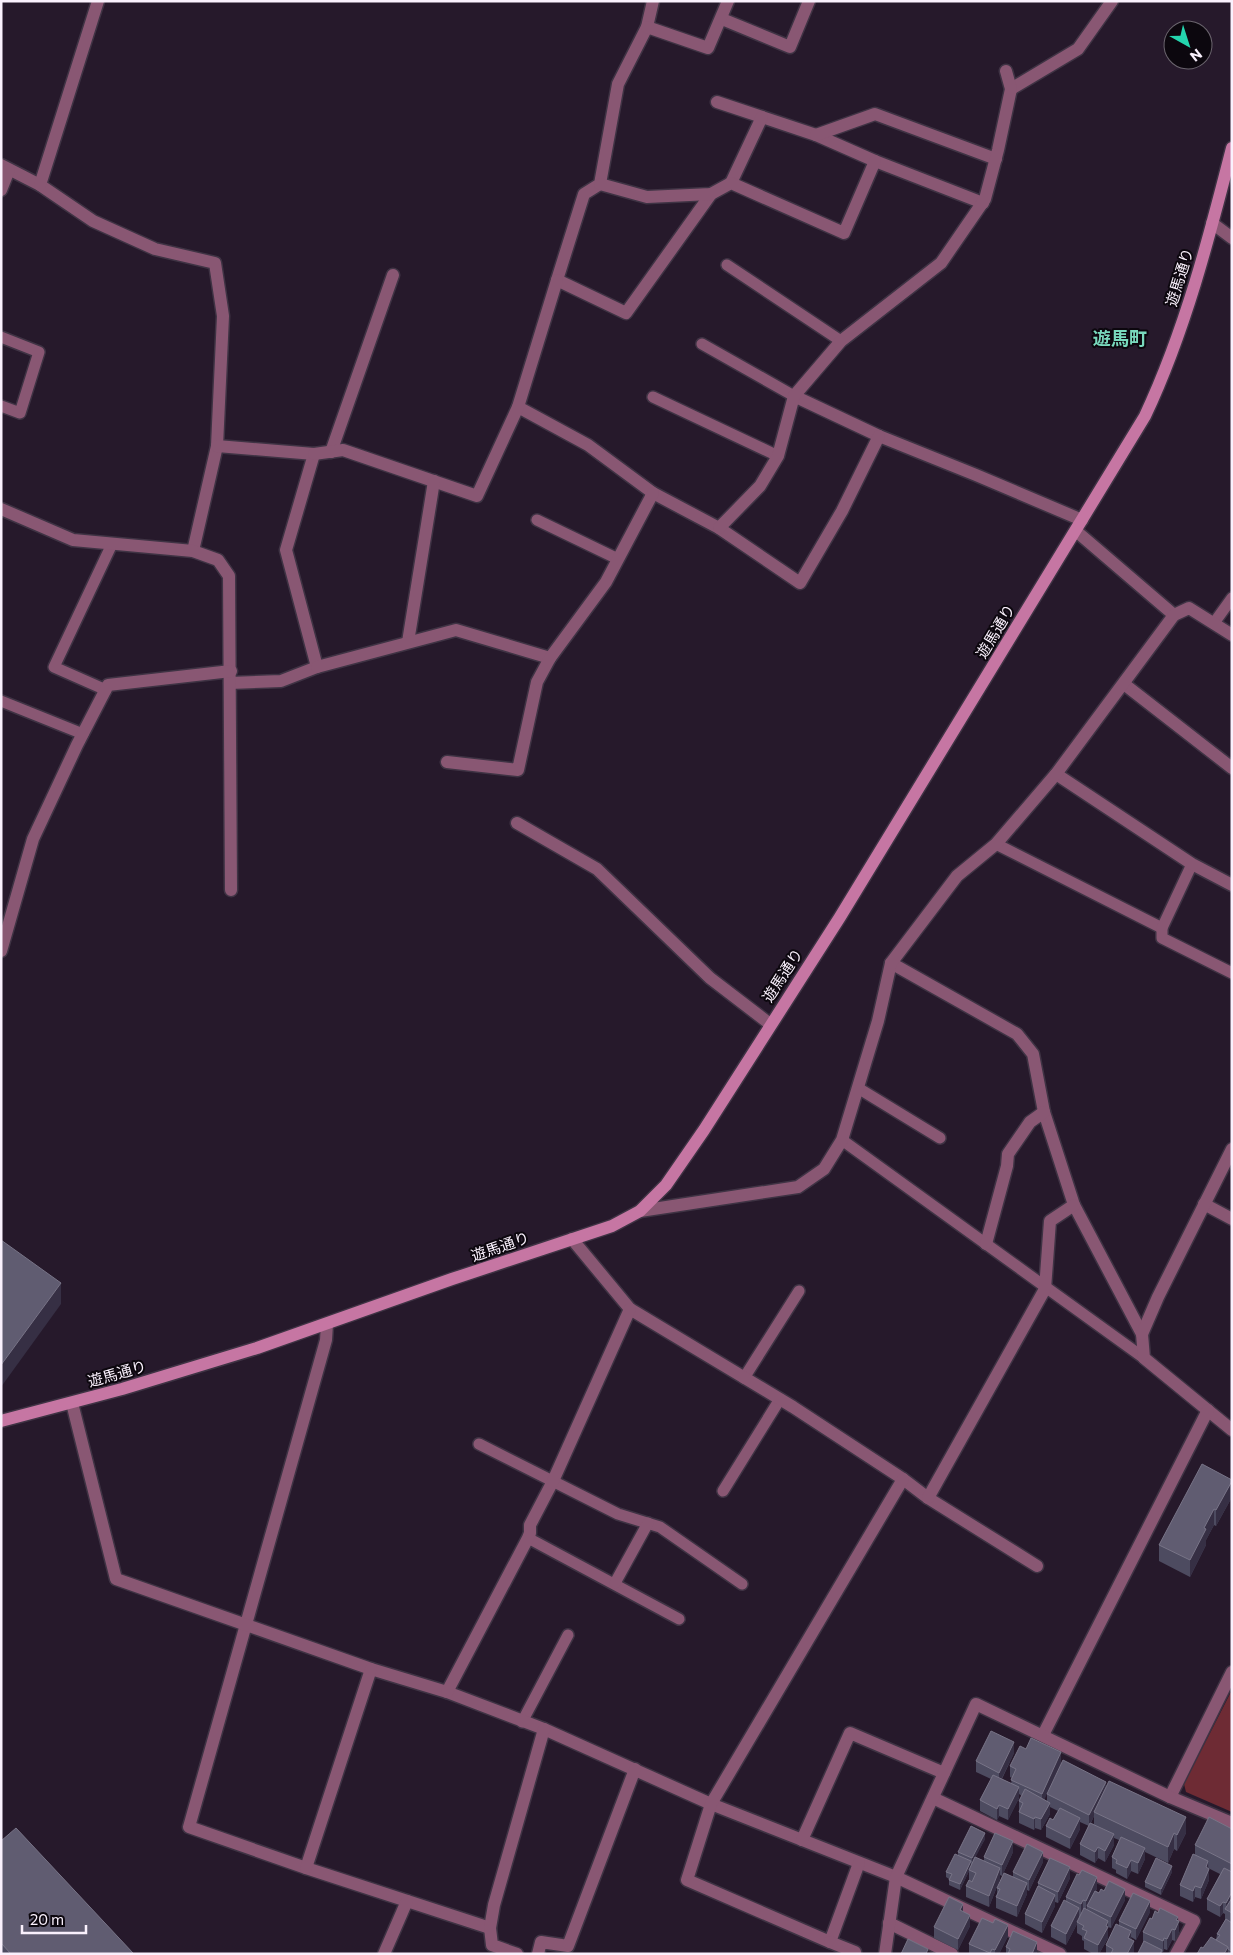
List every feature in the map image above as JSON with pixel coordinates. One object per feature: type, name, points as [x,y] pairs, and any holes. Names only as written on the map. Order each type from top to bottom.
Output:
[{"type":"street","points":[[40,185],[98,1]]},
{"type":"street","points":[[600,184],[618,84],[647,27],[653,1]]},
{"type":"street","points":[[647,27],[708,48],[722,19],[728,1]]},
{"type":"street","points":[[722,19],[790,46],[809,1]]},
{"type":"street","points":[[1011,89],[1078,49],[1112,1]]},
{"type":"street","points":[[720,528],[760,486],[778,456],[794,396],[841,341],[941,263],[983,203],[996,159],[1011,89],[1006,71]]},
{"type":"street","points":[[717,102],[816,135],[875,162],[983,203]]},
{"type":"street","points":[[816,135],[876,114],[996,159]]},
{"type":"street","points":[[557,280],[626,313],[711,194],[731,183],[762,117]]},
{"type":"street","name":"遊馬通り","points":[[1,1421],[257,1348],[612,1226],[640,1210],[666,1185],[704,1130],[840,917],[1145,416],[1164,377],[1212,223],[1232,148]]},
{"type":"street","points":[[731,183],[844,233],[875,162]]},
{"type":"street","points":[[1,190],[5,168],[40,185],[93,221],[155,249],[216,264],[223,316],[217,446],[193,551]]},
{"type":"street","points":[[217,446],[314,454],[343,450],[477,496],[518,406],[584,194],[600,184],[647,197],[711,194]]},
{"type":"street","points":[[1212,223],[1232,238]]},
{"type":"street","points":[[331,452],[392,275]]},
{"type":"street","points":[[794,396],[879,436],[976,475],[1079,526],[1174,615]]},
{"type":"street","points":[[518,406],[588,445],[653,493],[720,528],[800,583],[842,511],[879,436]]},
{"type":"street","points":[[314,454],[286,550],[317,667]]},
{"type":"street","points":[[408,642],[434,481]]},
{"type":"street","points":[[447,762],[518,770],[537,682],[550,658],[606,582],[653,493]]},
{"type":"street","points":[[2,510],[73,540],[193,551],[218,560],[229,576],[231,890]]},
{"type":"street","points":[[640,1210],[798,1187],[824,1169],[842,1140],[878,1021],[891,963],[957,876],[996,844],[1056,774],[1174,615],[1189,608],[1232,635]]},
{"type":"street","points":[[1,951],[3,938],[33,839],[108,685],[230,677],[281,681],[317,667],[456,630],[550,658]]},
{"type":"street","points":[[1124,684],[1232,768]]},
{"type":"street","points":[[1056,774],[1192,864],[1232,884]]},
{"type":"street","points":[[517,823],[597,869],[710,978],[770,1024]]},
{"type":"street","points":[[891,963],[1018,1034],[1032,1054],[1044,1112],[1074,1205],[1142,1334],[1144,1358],[1232,1430]]},
{"type":"street","points":[[986,1244],[1007,1166],[1008,1154],[1030,1122],[1044,1112]]},
{"type":"street","points":[[1142,1334],[1232,1149]]},
{"type":"street","points":[[1204,1204],[1232,1219]]},
{"type":"street","points":[[928,1498],[1045,1289],[1050,1221],[1074,1205]]},
{"type":"street","points":[[572,1239],[630,1309],[780,1399],[903,1478],[928,1498],[1037,1566]]},
{"type":"street","points":[[447,1692],[530,1534],[530,1525],[553,1481],[630,1309]]},
{"type":"street","points":[[327,1324],[326,1340],[248,1624],[189,1827],[306,1868],[490,1928]]},
{"type":"street","points":[[72,1402],[116,1579],[371,1669],[447,1692],[544,1729],[711,1804],[896,1877],[1053,1952]]},
{"type":"street","points":[[1043,1735],[1208,1410]]},
{"type":"street","points":[[855,1952],[687,1880],[711,1804],[903,1478]]},
{"type":"street","points":[[306,1868],[371,1669]]},
{"type":"street","points":[[1170,1797],[1232,1672]]},
{"type":"street","points":[[885,1954],[896,1877],[976,1704],[1170,1797],[1232,1823]]},
{"type":"street","points":[[517,1954],[492,1945],[490,1928],[494,1905],[544,1729]]},
{"type":"street","points":[[802,1840],[850,1732],[944,1774]]},
{"type":"street","points":[[538,1954],[541,1942],[568,1946],[635,1769]]},
{"type":"street","points":[[933,1798],[1194,1921],[1176,1954]]},
{"type":"street","points":[[830,1942],[859,1863]]},
{"type":"street","points":[[384,1954],[407,1901]]},
{"type":"street","points":[[890,1923],[944,1952]]},
{"type":"lane","points":[[727,265],[841,341]]},
{"type":"lane","points":[[1,337],[39,352],[20,413],[1,406]]},
{"type":"lane","points":[[702,344],[794,396]]},
{"type":"lane","points":[[653,397],[778,456]]},
{"type":"lane","points":[[537,520],[618,559]]},
{"type":"lane","points":[[106,690],[54,667],[112,544]]},
{"type":"lane","points":[[1214,623],[1232,598]]},
{"type":"lane","points":[[1,701],[83,734]]},
{"type":"lane","points":[[996,844],[1162,928]]},
{"type":"lane","points":[[1192,864],[1162,928],[1162,938],[1232,973]]},
{"type":"lane","points":[[858,1088],[940,1138]]},
{"type":"lane","points":[[842,1140],[1144,1358]]},
{"type":"lane","points":[[744,1378],[799,1291]]},
{"type":"lane","points":[[723,1492],[780,1399]]},
{"type":"lane","points":[[479,1444],[618,1514],[660,1527],[742,1584]]},
{"type":"lane","points":[[614,1583],[648,1523]]},
{"type":"lane","points":[[528,1538],[679,1619]]},
{"type":"lane","points":[[522,1722],[568,1636]]},
{"type":"shaded area","points":[[1232,1690],[1232,1812],[1186,1792],[1184,1784]]},
{"type":"building","points":[[1,1240],[61,1283],[1,1365]]},
{"type":"building","points":[[1202,1464],[1232,1481],[1216,1510],[1214,1509],[1190,1560],[1159,1545]]},
{"type":"building","points":[[991,1731],[1014,1742],[999,1773],[976,1761]]},
{"type":"building","points":[[1031,1738],[1061,1752],[1042,1794],[1011,1780],[1016,1769],[1010,1766],[1020,1746],[1026,1749]]},
{"type":"building","points":[[1063,1760],[1106,1782],[1089,1815],[1047,1794]]},
{"type":"building","points":[[993,1775],[1019,1787],[1008,1809],[999,1805],[997,1809],[980,1800]]},
{"type":"building","points":[[1109,1781],[1186,1817],[1177,1835],[1174,1833],[1168,1847],[1094,1812]]},
{"type":"building","points":[[1025,1789],[1050,1803],[1041,1819],[1035,1817],[1034,1819],[1019,1812],[1023,1803],[1019,1801]]},
{"type":"building","points":[[1060,1808],[1080,1818],[1070,1838],[1046,1826],[1050,1818],[1053,1820]]},
{"type":"building","points":[[1209,1817],[1232,1829],[1232,1864],[1195,1845]]},
{"type":"building","points":[[1090,1823],[1114,1834],[1105,1851],[1098,1847],[1095,1852],[1080,1844]]},
{"type":"building","points":[[971,1826],[985,1833],[972,1858],[958,1852]]},
{"type":"building","points":[[16,1828],[132,1954],[11,1954],[1,1943],[1,1841]]},
{"type":"building","points":[[995,1833],[1013,1841],[1002,1865],[984,1857]]},
{"type":"building","points":[[1121,1837],[1145,1848],[1138,1863],[1131,1860],[1127,1868],[1116,1863],[1117,1860],[1112,1857]]},
{"type":"building","points":[[1027,1844],[1043,1852],[1029,1880],[1013,1872]]},
{"type":"building","points":[[955,1854],[971,1861],[960,1884],[949,1880],[952,1874],[946,1872]]},
{"type":"building","points":[[1193,1854],[1208,1861],[1206,1867],[1209,1869],[1201,1888],[1195,1886],[1193,1891],[1180,1885]]},
{"type":"building","points":[[975,1857],[1000,1868],[989,1896],[966,1886],[969,1880],[972,1882],[976,1873],[969,1870]]},
{"type":"building","points":[[1050,1858],[1070,1867],[1058,1892],[1038,1883]]},
{"type":"building","points":[[1156,1858],[1172,1866],[1161,1889],[1145,1882]]},
{"type":"building","points":[[1224,1868],[1232,1872],[1232,1892],[1226,1903],[1223,1902],[1220,1906],[1207,1899]]},
{"type":"building","points":[[1082,1870],[1097,1877],[1086,1901],[1083,1900],[1081,1904],[1066,1897],[1077,1874],[1079,1875]]},
{"type":"building","points":[[1004,1873],[1027,1883],[1017,1906],[996,1897],[1000,1889],[997,1888]]},
{"type":"building","points":[[1109,1881],[1125,1889],[1111,1917],[1087,1906],[1095,1891],[1099,1893],[1101,1889],[1104,1891]]},
{"type":"building","points":[[1038,1886],[1055,1895],[1042,1922],[1025,1914]]},
{"type":"building","points":[[1133,1893],[1150,1901],[1136,1929],[1119,1921]]},
{"type":"building","points":[[949,1897],[963,1904],[960,1910],[970,1915],[958,1939],[934,1927]]},
{"type":"building","points":[[1232,1898],[1232,1913],[1225,1909]]},
{"type":"building","points":[[1064,1900],[1079,1908],[1066,1934],[1051,1926]]},
{"type":"building","points":[[1084,1908],[1108,1921],[1106,1926],[1108,1927],[1098,1945],[1084,1938],[1087,1931],[1082,1929],[1084,1926],[1077,1922]]},
{"type":"building","points":[[1160,1908],[1178,1917],[1176,1920],[1179,1921],[1175,1930],[1172,1929],[1167,1939],[1164,1938],[1163,1941],[1143,1932],[1150,1918],[1152,1919],[1155,1911],[1158,1913]]},
{"type":"building","points":[[982,1918],[993,1923],[995,1919],[1008,1925],[995,1950],[992,1949],[990,1953],[969,1944]]},
{"type":"building","points":[[1226,1919],[1232,1923],[1231,1951],[1216,1940],[1220,1935],[1217,1934]]},
{"type":"building","points":[[1116,1924],[1131,1931],[1128,1938],[1134,1941],[1127,1954],[1111,1954],[1113,1949],[1106,1945]]},
{"type":"building","points":[[1013,1931],[1037,1942],[1032,1954],[1008,1954],[1010,1949],[1006,1947]]},
{"type":"building","points":[[1211,1937],[1228,1947],[1224,1954],[1197,1954],[1201,1947],[1203,1948]]},
{"type":"building","points":[[908,1939],[928,1949],[926,1954],[901,1954]]},
{"type":"building","points":[[1144,1941],[1162,1950],[1160,1954],[1138,1953]]},
{"type":"district","name":"遊馬町","points":[[1120,338]]}]
